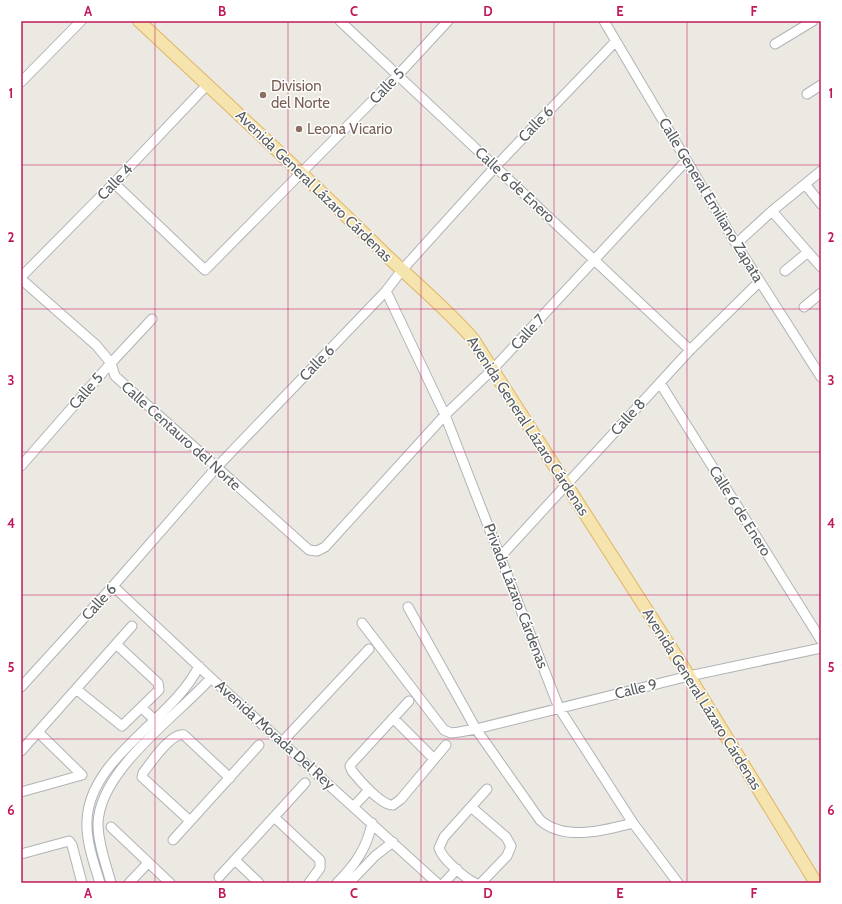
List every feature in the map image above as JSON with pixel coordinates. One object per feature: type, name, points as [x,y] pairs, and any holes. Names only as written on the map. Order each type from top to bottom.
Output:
[{"type":"main road","name":"Avenida General Lázaro Cárdenas","points":[[139,21],[302,172],[402,270],[456,320],[473,339],[494,368],[688,676],[816,883]]},
{"type":"street","points":[[21,82],[80,21]]},
{"type":"street","name":"Calle 6 de Enero","points":[[340,21],[690,350]]},
{"type":"street","name":"Calle 5","points":[[114,183],[205,270],[398,75],[448,21]]},
{"type":"street","name":"Calle General Emiliano Zapata","points":[[604,21],[736,244],[821,377]]},
{"type":"street","points":[[775,44],[813,21]]},
{"type":"street","name":"Calle 6","points":[[21,686],[113,586],[216,468],[386,291],[402,270],[496,166],[616,42]]},
{"type":"street","name":"Calle 4","points":[[21,278],[114,183],[206,84]]},
{"type":"street","points":[[807,94],[821,85]]},
{"type":"street","name":"Calle 7","points":[[317,551],[325,547],[445,415],[494,368],[686,161]]},
{"type":"street","points":[[736,244],[772,211],[821,171]]},
{"type":"street","points":[[805,184],[821,204]]},
{"type":"street","points":[[772,211],[821,267]]},
{"type":"street","points":[[785,272],[808,252]]},
{"type":"street","name":"Calle Centauro del Norte","points":[[21,278],[96,345],[111,363],[115,376],[309,550],[317,551]]},
{"type":"street","name":"Calle 8","points":[[500,557],[690,350],[760,281]]},
{"type":"street","name":"Privada Lázaro Cárdenas","points":[[386,291],[445,415],[559,708],[633,823],[675,882]]},
{"type":"street","points":[[804,306],[821,293]]},
{"type":"street","name":"Calle 5","points":[[21,466],[111,363],[152,319]]},
{"type":"street","name":"Calle 6 de Enero","points":[[660,383],[821,640]]},
{"type":"street","name":"Avenida Morada Del Rey","points":[[113,586],[211,678],[283,741],[437,883]]},
{"type":"street","points":[[408,607],[476,729],[540,820],[551,829],[571,832],[597,831],[633,823]]},
{"type":"street","points":[[362,623],[444,730],[455,732],[476,729]]},
{"type":"street","points":[[21,751],[132,626]]},
{"type":"street","points":[[76,689],[120,725],[125,725],[160,690],[158,683],[116,644]]},
{"type":"street","name":"Calle 9","points":[[476,729],[688,676],[821,648]]},
{"type":"street","points":[[283,741],[369,649]]},
{"type":"street","points":[[111,883],[105,862],[98,825],[100,807],[107,790],[189,686],[199,666]]},
{"type":"street","points":[[100,883],[88,837],[87,820],[90,804],[98,784],[111,765],[211,678]]},
{"type":"street","points":[[409,701],[350,766],[352,771],[369,790],[385,803],[393,806],[401,799],[446,745]]},
{"type":"street","points":[[142,708],[159,724]]},
{"type":"street","points":[[393,718],[434,759]]},
{"type":"street","points":[[21,792],[82,775],[38,732]]},
{"type":"street","points":[[190,821],[142,777],[142,773],[160,751],[177,736],[184,735],[230,778]]},
{"type":"street","points":[[147,741],[160,751]]},
{"type":"street","points":[[173,840],[260,745]]},
{"type":"street","points":[[219,877],[305,783]]},
{"type":"street","points":[[98,784],[107,790]]},
{"type":"street","points":[[475,883],[457,870],[442,854],[439,848],[444,837],[487,789]]},
{"type":"street","points":[[354,806],[369,790]]},
{"type":"street","points":[[471,807],[506,837],[511,846],[507,856],[481,883]]},
{"type":"street","points":[[274,817],[314,852],[321,862],[320,868],[309,883]]},
{"type":"street","points":[[338,883],[363,852],[372,823]]},
{"type":"street","points":[[111,827],[170,883]]},
{"type":"street","points":[[21,854],[69,841],[72,846],[82,883]]},
{"type":"street","points":[[349,883],[375,856],[393,842]]},
{"type":"street","points":[[235,860],[259,883]]},
{"type":"street","points":[[78,868],[105,862]]},
{"type":"street","points":[[129,883],[148,863]]},
{"type":"street","points":[[444,883],[457,870]]},
{"type":"place","name":"Division del Norte","points":[[263,95]]},
{"type":"place","name":"Leona Vicario","points":[[299,129]]}]
